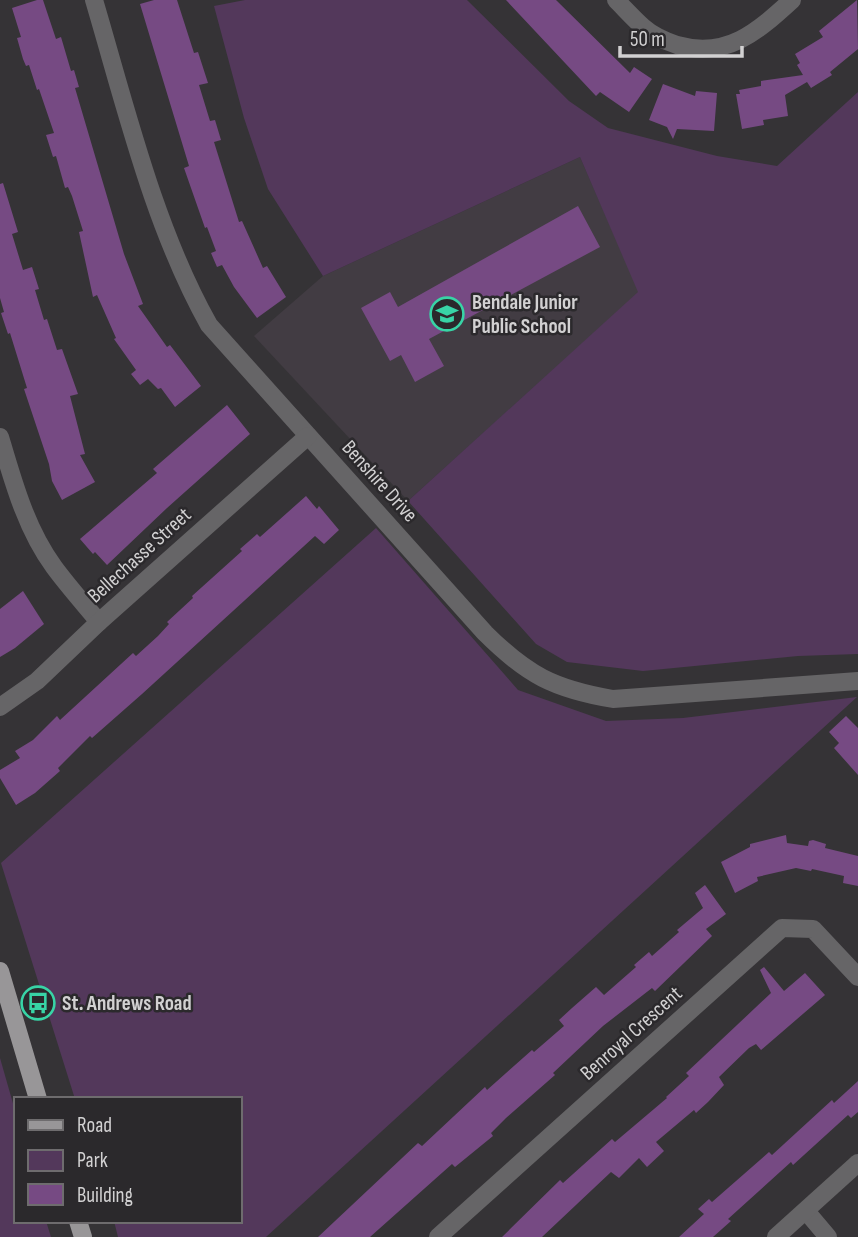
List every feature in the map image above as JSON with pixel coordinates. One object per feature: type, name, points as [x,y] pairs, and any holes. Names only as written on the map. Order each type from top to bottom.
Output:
[{"type":"main road","points":[[0,971],[4,997],[37,1097]]},
{"type":"street","name":"Benshire Drive","points":[[94,0],[160,218],[186,283],[209,325],[485,633],[518,664],[547,682],[580,693],[612,699],[858,681]]},
{"type":"street","points":[[616,0],[644,28],[659,38],[702,50],[721,48],[749,35],[792,0]]},
{"type":"street","name":"Bellechasse Street","points":[[0,707],[37,681],[99,622],[308,436]]},
{"type":"street","points":[[0,437],[28,521],[53,566],[99,622]]},
{"type":"street","name":"Benroyal Crescent","points":[[444,1235],[782,928],[813,929],[858,977]]},
{"type":"street","points":[[776,1237],[858,1163]]},
{"type":"street","points":[[806,1211],[828,1237]]},
{"type":"shaded area","name":"Bendale Junior Public School","points":[[580,157],[639,292],[408,501],[254,336],[323,276]]},
{"type":"green space","points":[[245,0],[467,0],[569,101],[608,128],[717,156],[777,166],[858,92],[858,654],[798,656],[643,671],[567,662],[536,644],[408,501],[638,292],[580,157],[323,276],[268,189],[244,118],[214,6]]},
{"type":"green space","points":[[376,528],[518,690],[606,721],[683,718],[857,697],[266,1237],[118,1237],[114,1223],[242,1223],[242,1097],[74,1097],[1,863]]},
{"type":"green space","points":[[0,1058],[14,1107],[14,1223],[47,1223],[51,1237],[0,1237]]},
{"type":"building","points":[[43,0],[56,39],[61,37],[71,71],[74,70],[79,87],[75,88],[124,254],[143,304],[138,306],[167,347],[170,345],[201,386],[175,407],[161,388],[158,389],[148,379],[140,385],[131,374],[136,370],[114,339],[116,338],[97,295],[93,297],[79,232],[83,231],[72,196],[68,187],[65,188],[56,156],[53,157],[46,135],[54,133],[17,38],[21,37],[12,8]]},
{"type":"building","points":[[154,0],[177,0],[194,53],[198,52],[208,83],[199,85],[210,121],[215,120],[221,140],[214,142],[239,222],[242,221],[263,268],[267,266],[286,297],[257,318],[234,287],[222,265],[217,267],[211,253],[216,251],[184,168],[189,166],[140,4]]},
{"type":"building","points":[[506,0],[556,0],[630,73],[634,67],[652,79],[629,112],[600,92],[596,96]]},
{"type":"building","points":[[857,0],[858,49],[830,72],[832,75],[811,88],[807,82],[785,95],[788,116],[763,120],[764,125],[742,129],[736,94],[740,94],[739,90],[761,86],[761,81],[803,75],[795,54],[823,37],[819,31]]},
{"type":"building","points":[[663,84],[695,96],[696,91],[717,93],[714,131],[677,129],[673,139],[667,127],[649,120]]},
{"type":"building","points":[[3,183],[18,232],[12,234],[23,270],[32,267],[39,289],[35,290],[44,320],[47,319],[57,350],[62,349],[78,394],[70,396],[85,454],[80,455],[95,482],[62,500],[52,481],[24,389],[27,388],[1,313],[4,312],[0,298],[0,184]]},
{"type":"building","points":[[578,206],[600,247],[429,339],[444,366],[415,382],[401,355],[390,361],[361,308],[390,292],[398,307]]},
{"type":"building","points":[[227,405],[250,434],[107,565],[95,552],[93,554],[80,539],[157,473],[153,469]]},
{"type":"building","points":[[306,496],[317,509],[319,506],[339,530],[324,544],[315,536],[142,694],[92,738],[90,736],[58,768],[60,771],[35,793],[16,805],[0,778],[0,770],[20,758],[15,751],[33,740],[57,716],[60,720],[133,653],[136,656],[158,636],[169,624],[167,622],[193,598],[192,596],[242,551],[240,549],[257,534],[260,537]]},
{"type":"building","points":[[23,591],[44,624],[0,657],[0,609]]},
{"type":"building","points":[[846,716],[858,728],[858,775],[834,748],[839,743],[829,732]]},
{"type":"building","points":[[786,835],[787,843],[808,846],[809,841],[813,840],[826,844],[825,848],[858,856],[858,886],[843,883],[844,876],[796,868],[757,877],[758,881],[735,893],[721,862],[750,847],[750,844]]},
{"type":"building","points":[[705,885],[726,914],[706,929],[712,936],[655,991],[652,988],[603,1026],[553,1073],[555,1075],[491,1133],[493,1136],[455,1167],[452,1164],[370,1237],[318,1237],[418,1143],[422,1146],[485,1087],[487,1090],[564,1026],[559,1020],[596,987],[604,995],[649,952],[652,956],[679,932],[677,930],[703,908],[695,893]]},
{"type":"building","points":[[764,967],[784,991],[805,973],[825,995],[761,1050],[756,1044],[749,1048],[719,1077],[724,1085],[708,1102],[696,1113],[694,1110],[656,1142],[664,1151],[647,1167],[639,1158],[619,1178],[611,1172],[542,1237],[502,1237],[560,1180],[563,1183],[612,1139],[615,1142],[667,1098],[689,1076],[686,1073],[771,993],[760,970]]},
{"type":"building","points":[[858,1081],[858,1112],[851,1118],[848,1115],[793,1165],[791,1162],[728,1219],[731,1221],[713,1237],[679,1237],[704,1214],[698,1209],[709,1199],[712,1202],[769,1152],[772,1155],[832,1100],[834,1103]]},
{"type":"place","name":"Bendale Junior Public School","points":[[447,314]]},
{"type":"place","name":"St. Andrews Road","points":[[38,1003]]}]
